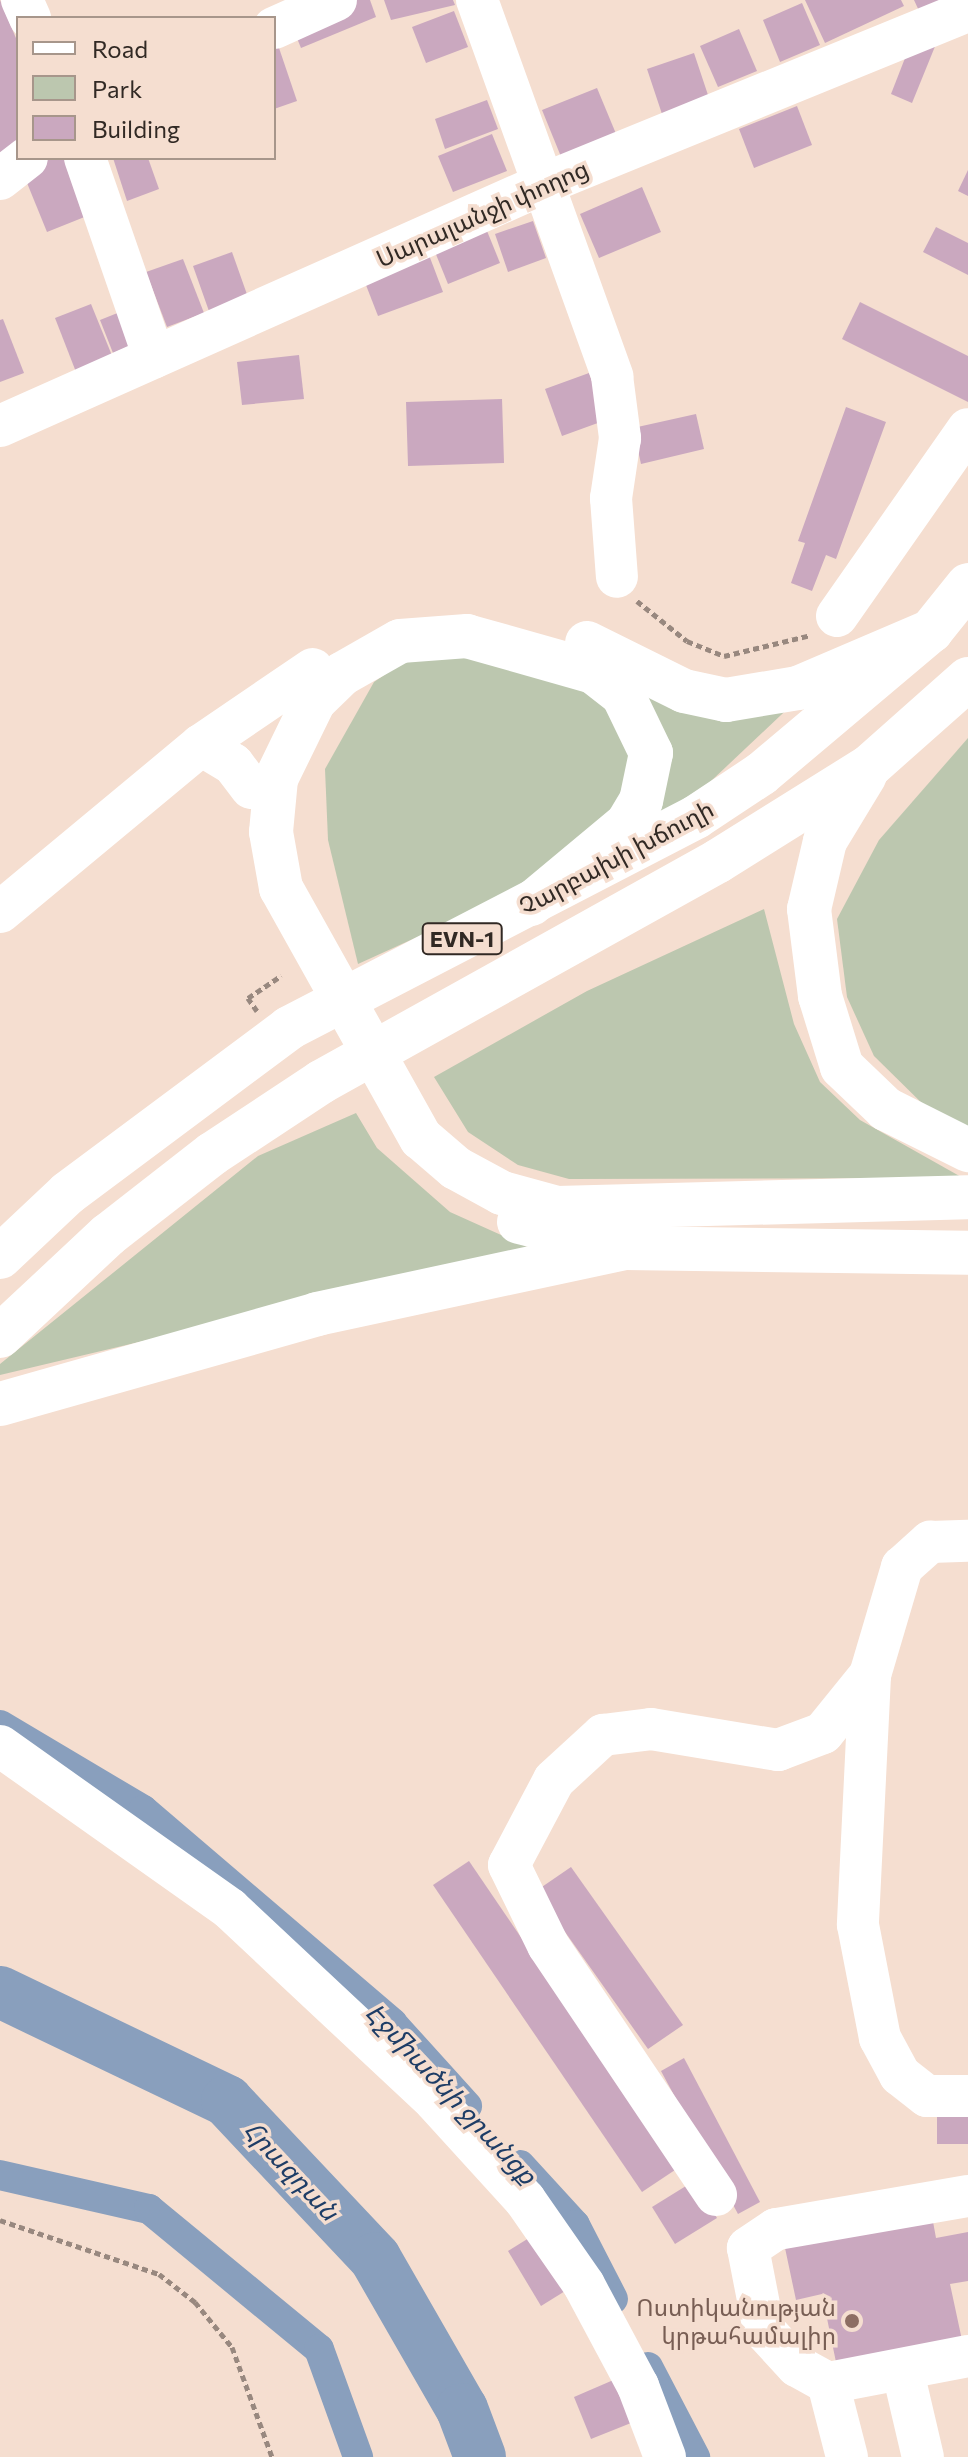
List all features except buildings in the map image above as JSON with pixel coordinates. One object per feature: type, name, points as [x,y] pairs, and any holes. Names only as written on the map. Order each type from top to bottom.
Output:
[{"type":"highway","name":"Չարբախի խճուղի","points":[[0,1257],[68,1193],[289,1028],[531,904],[761,774],[931,631],[968,585]]},
{"type":"highway","points":[[931,631],[798,688],[726,700],[684,691],[572,636],[497,614],[435,610],[378,626],[313,669],[280,709],[251,788],[257,880],[299,968],[388,1105],[456,1168],[502,1193],[557,1208],[968,1197]]},
{"type":"highway","points":[[299,968],[271,832],[276,779],[314,701],[342,674],[400,641],[467,636],[594,672],[623,695],[644,727],[649,775],[627,824],[531,904]]},
{"type":"highway","name":"Չարբախի խճուղի","points":[[0,1336],[108,1235],[212,1154],[321,1082],[718,861],[870,766],[968,679]]},
{"type":"highway","points":[[870,766],[825,841],[812,895],[820,996],[842,1067],[899,1117],[968,1150]]},
{"type":"highway","points":[[388,1105],[399,1144],[453,1193],[553,1234],[625,1248],[968,1253]]},
{"type":"highway","points":[[0,1404],[346,1307],[625,1248]]},
{"type":"street","points":[[276,27],[336,0]]},
{"type":"street","points":[[477,0],[612,376],[620,438],[611,498],[617,577]]},
{"type":"street","name":"Սարալանջի փողոց","points":[[0,426],[541,185],[968,11]]},
{"type":"street","points":[[0,179],[24,160]]},
{"type":"street","points":[[86,160],[154,357]]},
{"type":"street","points":[[837,616],[968,429]]},
{"type":"street","points":[[0,912],[201,745],[313,669]]},
{"type":"street","points":[[201,745],[233,764],[251,788]]},
{"type":"street","points":[[968,1541],[930,1542],[902,1567],[870,1675],[858,1925],[880,2038],[900,2075],[927,2096],[968,2096]]},
{"type":"street","points":[[716,2195],[548,1945],[509,1865],[554,1780],[603,1735],[651,1729],[750,1750],[802,1746],[844,1714],[870,1675]]},
{"type":"street","points":[[0,1746],[230,1909],[435,2101],[525,2200],[584,2285],[638,2386],[665,2457]]},
{"type":"street","points":[[968,2196],[776,2229],[748,2248],[764,2330],[797,2366],[828,2383],[903,2372],[968,2356]]},
{"type":"street","points":[[903,2372],[923,2457]]},
{"type":"street","points":[[828,2383],[847,2457]]},
{"type":"path","points":[[617,577],[649,614],[724,656],[782,648],[837,616]]},
{"type":"path","points":[[258,1012],[248,998],[299,968]]},
{"type":"path","points":[[0,2220],[159,2274],[195,2302],[232,2347],[272,2457]]},
{"type":"green space","points":[[460,646],[585,676],[619,708],[638,771],[571,867],[358,964],[328,840],[325,769],[374,682],[413,655]]},
{"type":"green space","points":[[633,694],[800,697],[710,782],[613,846],[647,809]]},
{"type":"green space","points":[[968,738],[968,1131],[938,1119],[874,1056],[847,997],[837,919],[879,840]]},
{"type":"green space","points":[[764,909],[794,1024],[820,1082],[860,1120],[963,1178],[569,1179],[518,1165],[468,1132],[434,1077],[587,991]]},
{"type":"green space","points":[[356,1113],[377,1148],[450,1212],[532,1249],[0,1375],[0,1364],[258,1156]]},
{"type":"waterway","name":"Էջմիածնի ջրանցք","points":[[0,1725],[143,1810],[392,2023],[467,2106]]},
{"type":"waterway","name":"Հրազդան","points":[[0,1992],[227,2101],[375,2258],[462,2409],[480,2457]]},
{"type":"waterway","name":"Էջմիածնի ջրանցք","points":[[520,2165],[575,2225],[613,2299]]},
{"type":"waterway","points":[[0,2175],[149,2209],[319,2349],[358,2457]]},
{"type":"waterway","name":"Էջմիածնի ջրանցք","points":[[648,2367],[695,2457]]},
{"type":"place","name":"Ոստիկանության կրթահամալիր","points":[[852,2321]]}]
